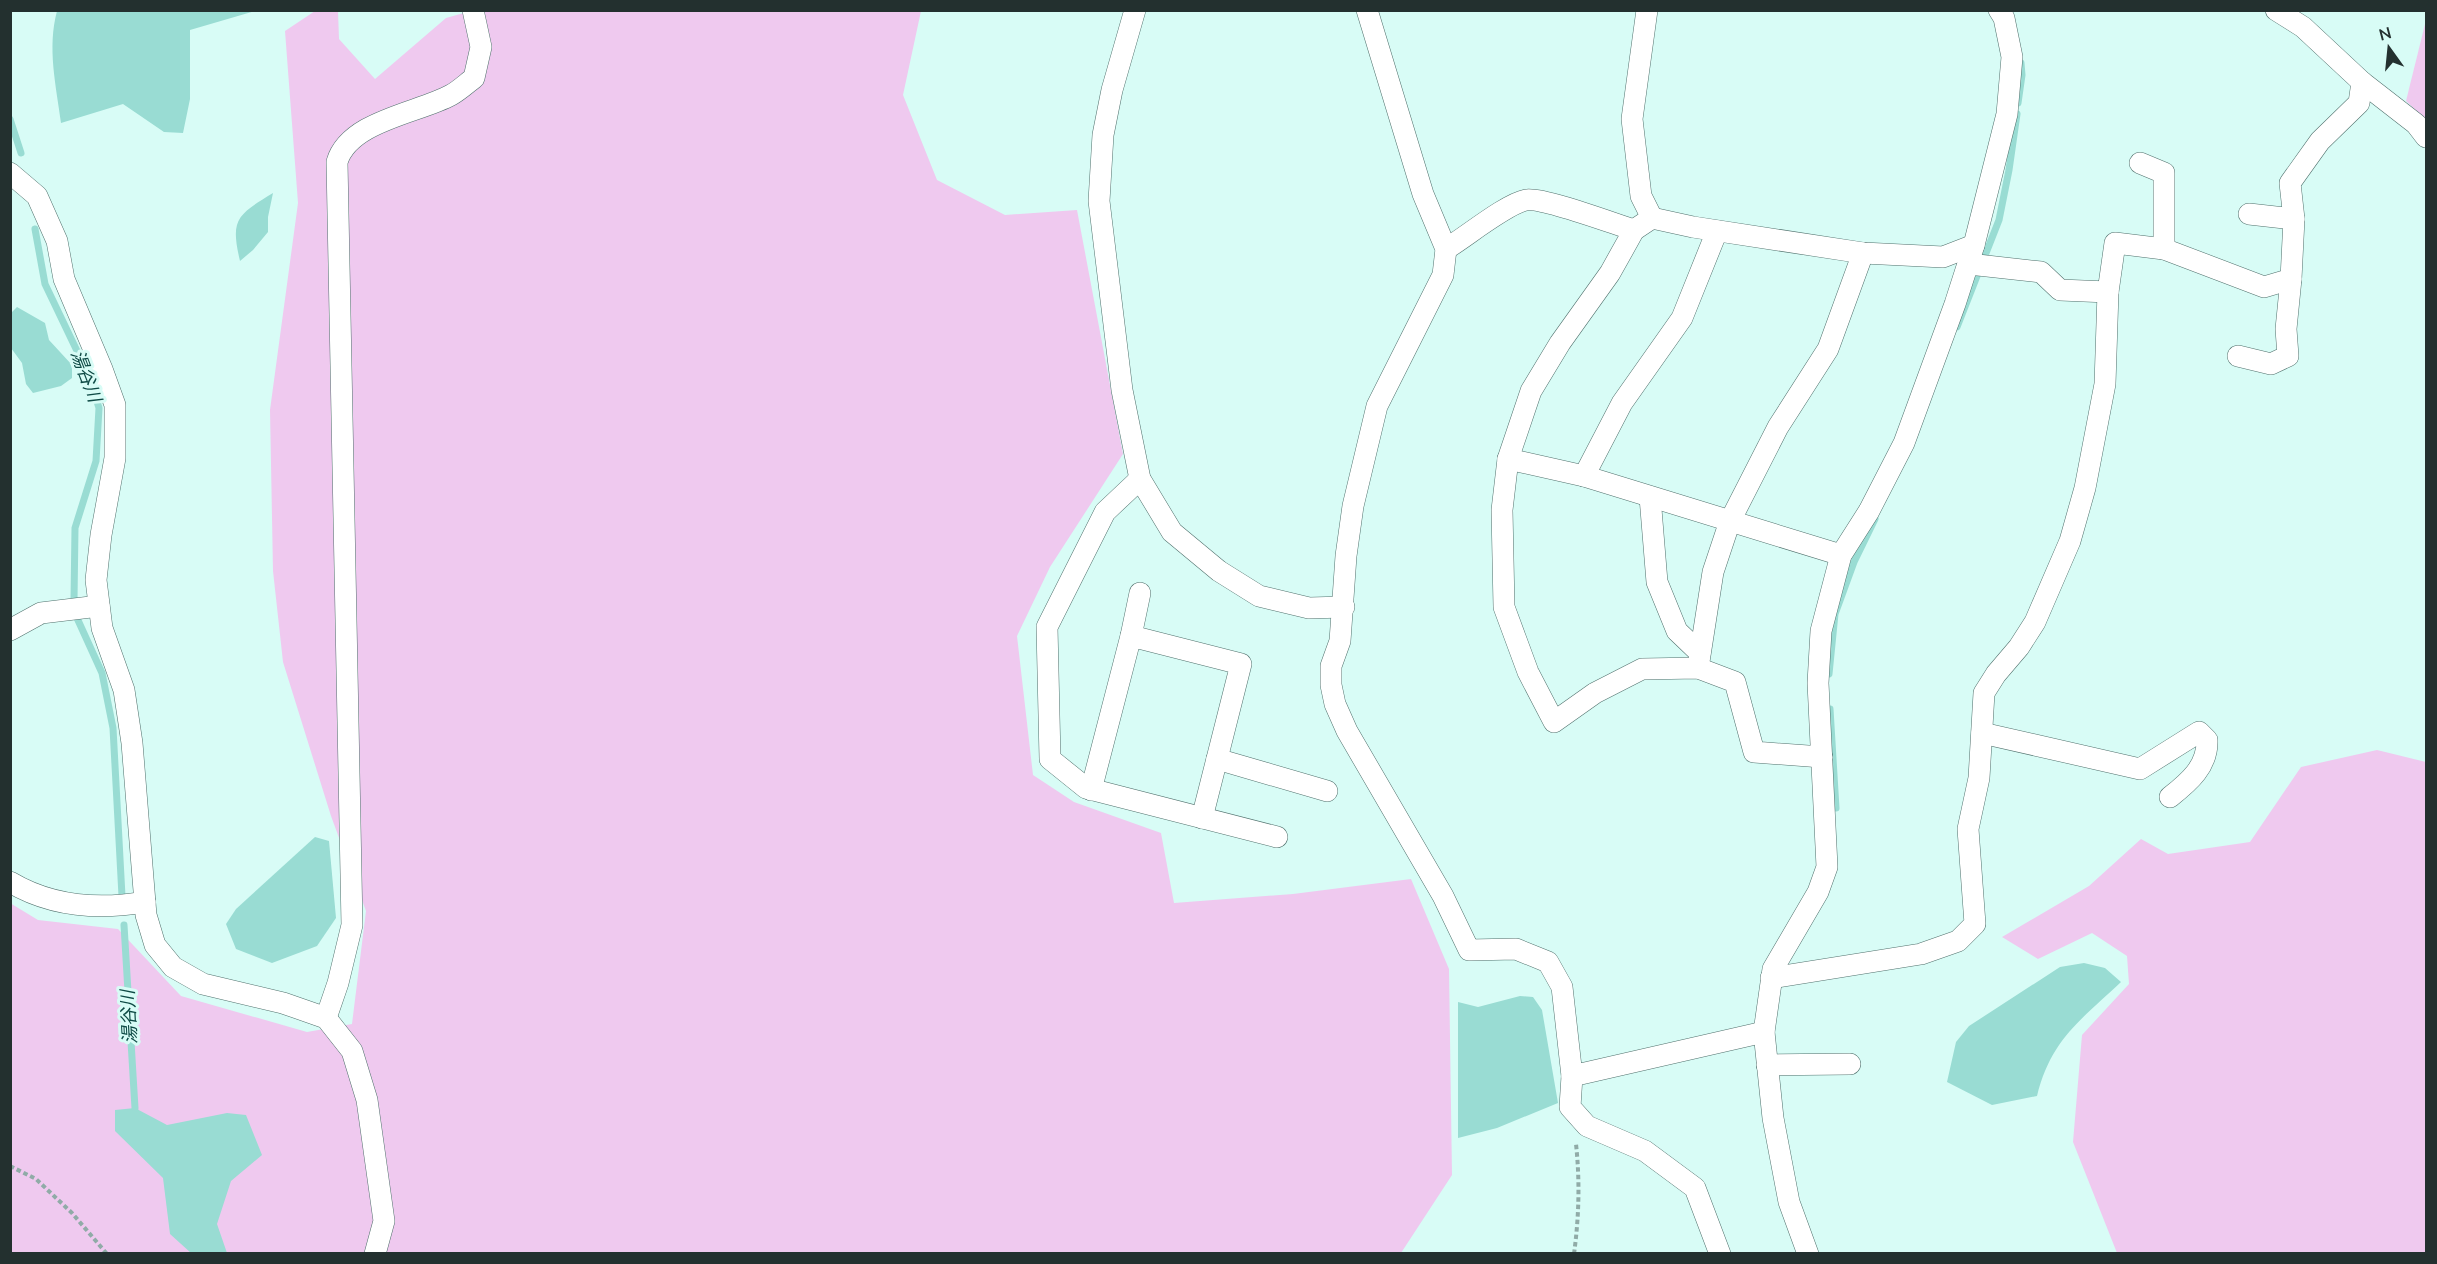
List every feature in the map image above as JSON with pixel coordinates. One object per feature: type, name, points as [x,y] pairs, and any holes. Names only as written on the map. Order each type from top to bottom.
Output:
[{"type":"street","points":[[326,1018],[338,983],[352,925],[337,162],[340,152],[358,133],[452,94],[474,78],[481,47],[472,10]]},
{"type":"street","points":[[1135,10],[1112,90],[1103,135],[1099,201],[1122,390],[1140,479],[1172,532],[1219,571],[1259,596],[1309,608],[1344,607]]},
{"type":"street","points":[[1367,10],[1423,194],[1446,249],[1443,275],[1377,406],[1353,506],[1346,556],[1340,640],[1331,666],[1335,704],[1347,731],[1443,896],[1469,950],[1516,949],[1548,962],[1562,987],[1572,1076],[1570,1107],[1587,1126],[1645,1151],[1695,1188],[1720,1254]]},
{"type":"street","points":[[1647,10],[1632,119],[1641,196],[1652,218]]},
{"type":"street","points":[[1808,1254],[1789,1202],[1773,1118],[1764,1032],[1773,969],[1818,892],[1827,867],[1818,683],[1821,631],[1841,555],[1869,512],[1904,443],[1971,254],[2007,114],[2012,57],[2004,18],[1999,10]]},
{"type":"street","points":[[2276,10],[2306,19],[2362,82],[2416,124],[2427,137]]},
{"type":"street","points":[[2238,356],[2271,364],[2288,356],[2286,329],[2295,219],[2289,183],[2320,141],[2359,103],[2362,82]]},
{"type":"street","points":[[2139,163],[2164,173],[2164,249]]},
{"type":"street","points":[[10,173],[37,196],[57,241],[64,279],[115,405],[115,458],[101,535],[96,580],[102,628],[124,690],[132,743],[146,915],[155,945],[173,967],[203,984],[283,1003],[326,1018],[352,1051],[367,1100],[384,1221],[375,1254]]},
{"type":"street","points":[[1446,249],[1502,211],[1527,200],[1550,204],[1634,230]]},
{"type":"street","points":[[2249,214],[2295,219]]},
{"type":"street","points":[[1699,661],[1642,669],[1595,693],[1554,722],[1528,672],[1504,607],[1502,510],[1508,459],[1531,391],[1560,344],[1610,273],[1634,230],[1652,218],[1717,231],[1863,253],[1943,257],[1971,254],[2041,272],[2060,290],[2108,292]]},
{"type":"street","points":[[1584,476],[1622,404],[1682,318],[1717,231]]},
{"type":"street","points":[[1771,978],[1921,954],[1958,940],[1975,924],[1968,829],[1979,778],[1984,693],[2035,622],[2070,540],[2085,488],[2105,384],[2108,292],[2115,243],[2164,249],[2264,287],[2291,279]]},
{"type":"street","points":[[1699,661],[1713,572],[1730,521],[1778,427],[1828,349],[1863,253]]},
{"type":"street","points":[[1508,459],[1584,476],[1841,555]]},
{"type":"street","points":[[1140,479],[1105,512],[1047,627],[1050,759],[1091,790],[1277,837]]},
{"type":"street","points":[[1650,496],[1657,582],[1677,631],[1699,661],[1735,682],[1754,752],[1822,757]]},
{"type":"street","points":[[1091,790],[1140,593]]},
{"type":"street","points":[[10,630],[41,613],[99,606]]},
{"type":"street","points":[[1131,636],[1241,664],[1202,818]]},
{"type":"street","points":[[1982,733],[2140,769],[2199,732],[2207,740],[2208,754],[2190,782],[2170,797]]},
{"type":"street","points":[[1217,759],[1327,791]]},
{"type":"street","points":[[10,882],[28,893],[74,906],[119,906],[145,902]]},
{"type":"street","points":[[1572,1076],[1764,1032]]},
{"type":"street","points":[[1767,1065],[1850,1064]]},
{"type":"path","points":[[1573,1111],[1578,1188],[1574,1254]]},
{"type":"path","points":[[10,1166],[36,1179],[72,1213],[107,1254]]},
{"type":"shaded area","points":[[315,11],[338,11],[339,39],[375,79],[446,18],[471,11],[921,11],[903,95],[937,180],[1005,215],[1077,210],[1123,454],[1050,567],[1017,636],[1033,775],[1074,802],[1161,833],[1174,903],[1293,894],[1411,879],[1449,969],[1452,1175],[1401,1253],[11,1253],[10,903],[38,920],[118,929],[181,996],[307,1032],[352,1024],[366,911],[331,816],[283,662],[273,571],[270,410],[298,203],[285,31]]},
{"type":"shaded area","points":[[2426,20],[2426,120],[2406,101]]},
{"type":"shaded area","points":[[2377,750],[2426,762],[2426,1253],[2117,1253],[2073,1142],[2082,1035],[2129,984],[2127,956],[2092,933],[2038,959],[2002,937],[2089,886],[2141,839],[2168,854],[2250,842],[2301,767]]},
{"type":"water","points":[[57,10],[255,11],[190,30],[190,99],[183,133],[164,132],[123,104],[61,123],[53,53]]},
{"type":"water","points":[[273,193],[268,217],[268,232],[240,261],[236,236],[239,220],[251,207]]},
{"type":"water","points":[[17,307],[45,323],[49,340],[72,365],[72,378],[61,386],[33,393],[26,384],[22,363],[11,348],[11,313]]},
{"type":"water","points":[[315,837],[329,841],[336,918],[317,946],[272,963],[236,949],[226,924],[236,909]]},
{"type":"water","points":[[2084,963],[2105,968],[2121,982],[2069,1032],[2059,1045],[2050,1059],[2037,1096],[1992,1105],[1947,1082],[1956,1042],[1969,1026],[2060,967]]},
{"type":"water","points":[[1520,996],[1533,997],[1542,1010],[1558,1103],[1497,1128],[1458,1138],[1458,1002],[1478,1007]]},
{"type":"water","points":[[135,1108],[167,1125],[227,1113],[246,1115],[262,1155],[231,1181],[217,1224],[227,1253],[191,1253],[170,1234],[163,1178],[115,1131],[115,1110]]},
{"type":"waterway","points":[[2018,103],[2022,75],[2021,63]]},
{"type":"waterway","points":[[1957,327],[1999,220],[2017,114]]},
{"type":"waterway","name":"湯谷川","points":[[10,119],[21,153]]},
{"type":"waterway","name":"湯谷川","points":[[35,229],[45,284],[89,376],[99,408],[96,461],[75,528],[74,600]]},
{"type":"waterway","points":[[1829,674],[1835,614],[1854,562],[1875,519]]},
{"type":"waterway","name":"湯谷川","points":[[77,618],[102,673],[113,728],[122,896]]},
{"type":"waterway","points":[[1830,709],[1836,808]]},
{"type":"waterway","name":"湯谷川","points":[[124,925],[135,1108]]}]
